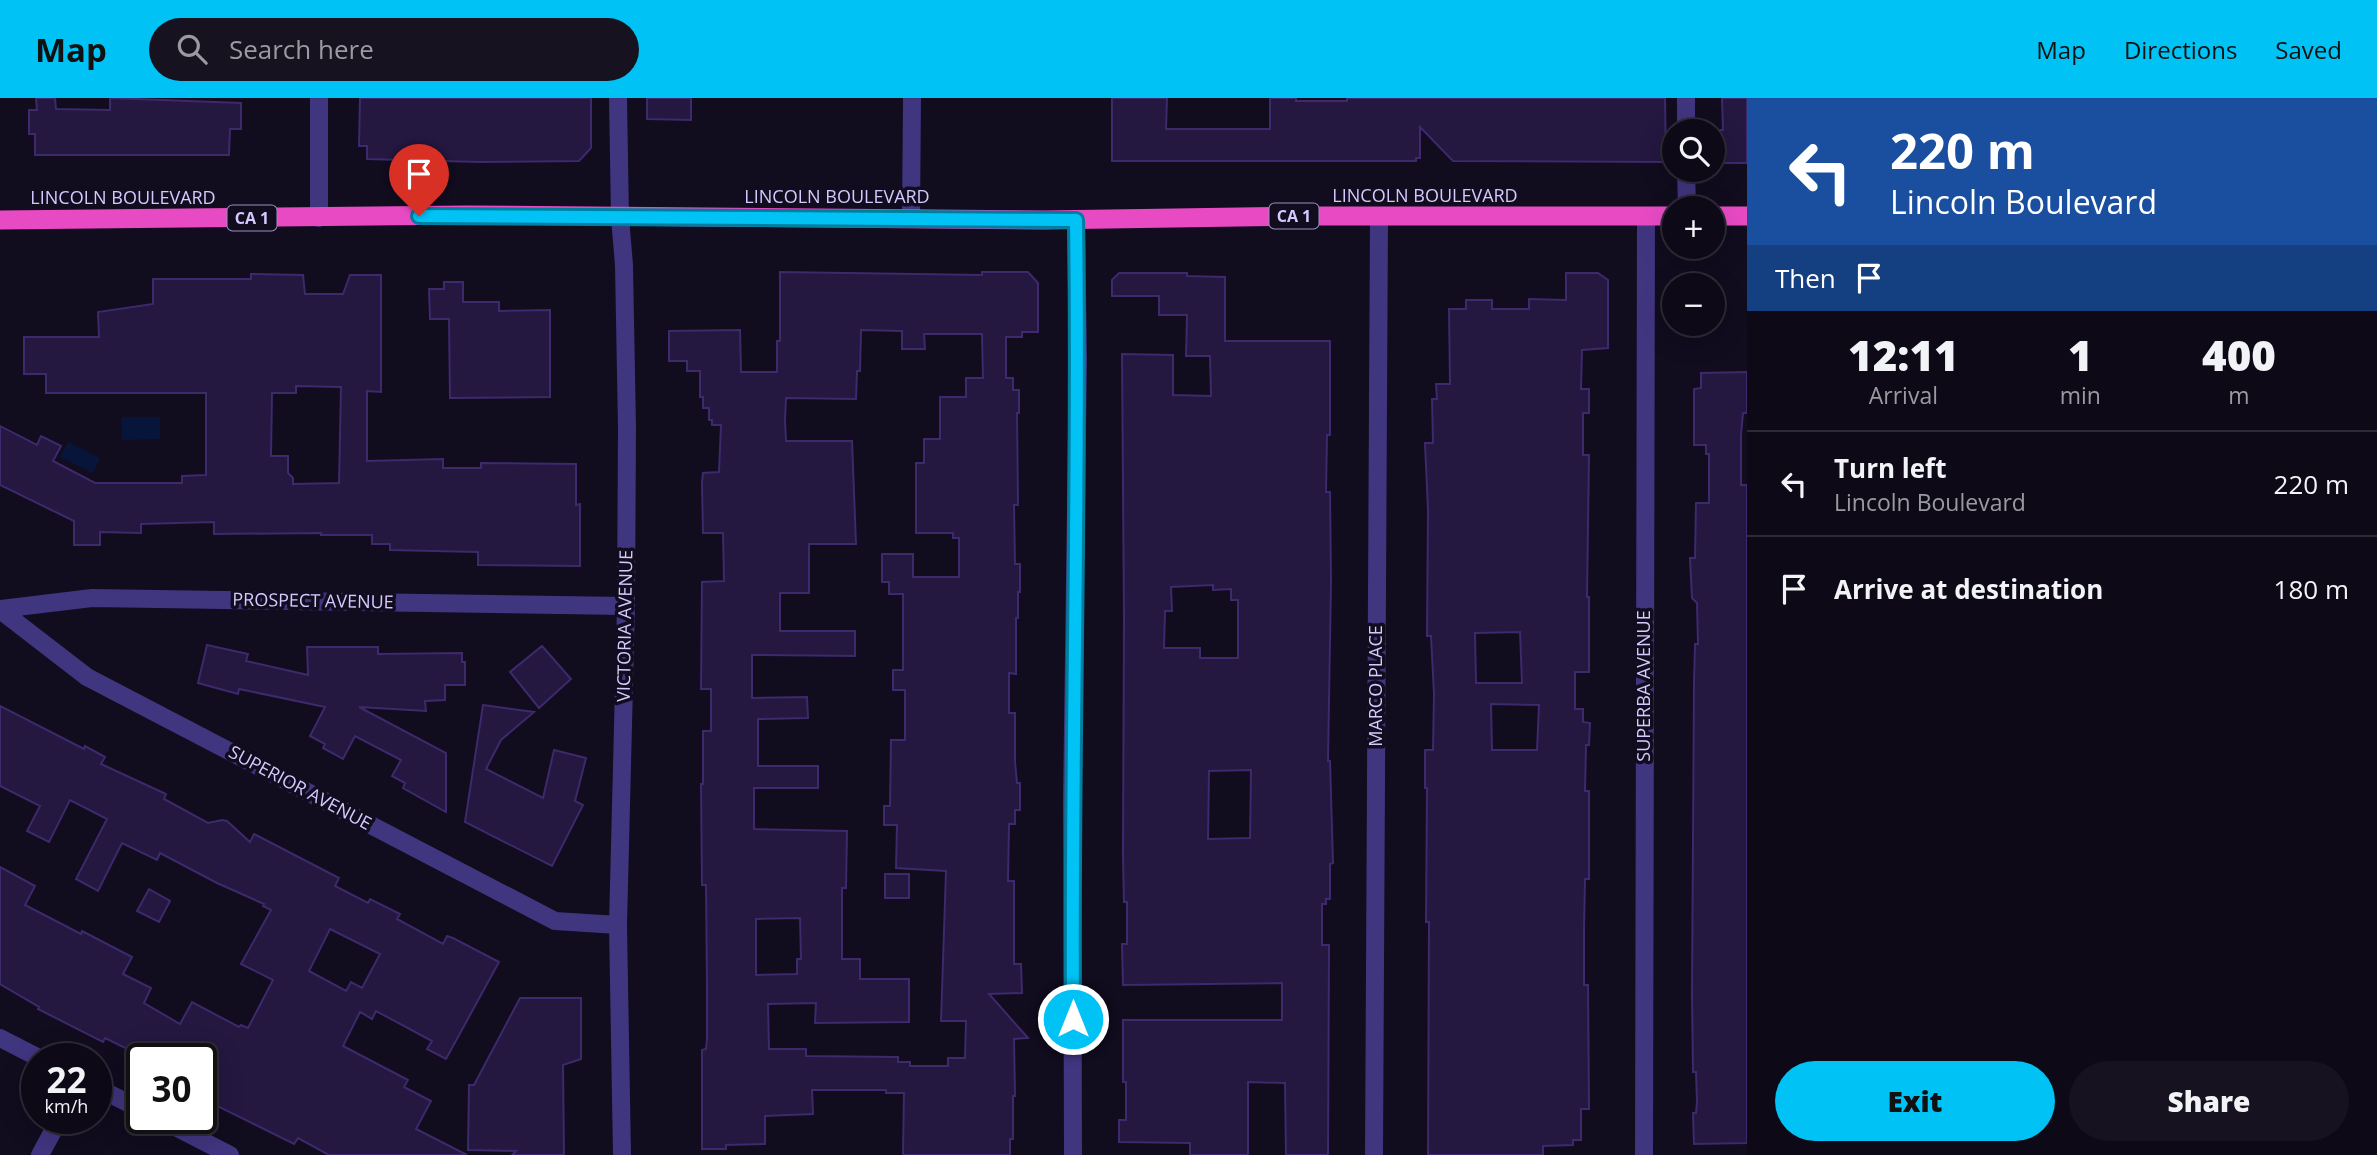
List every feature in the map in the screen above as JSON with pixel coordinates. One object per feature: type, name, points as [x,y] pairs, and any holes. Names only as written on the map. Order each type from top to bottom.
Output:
[{"type":"highway","name":"LINCOLN BOULEVARD","points":[[0,219],[467,215],[1076,220],[1662,216]]},
{"type":"highway","points":[[1725,216],[1747,216]]},
{"type":"street","points":[[319,98],[319,218]]},
{"type":"street","name":"VICTORIA AVENUE","points":[[618,98],[626,374],[626,606],[618,925],[622,1155]]},
{"type":"street","points":[[911,218],[912,98]]},
{"type":"street","points":[[1686,98],[1686,119]]},
{"type":"street","name":"SUPERBA AVENUE","points":[[1644,1155],[1646,216]]},
{"type":"street","name":"MARCO PLACE","points":[[1374,1155],[1379,217]]},
{"type":"street","points":[[1073,1155],[1072,801],[1078,359],[1076,220]]},
{"type":"street","name":"PROSPECT AVENUE","points":[[0,610],[92,598],[626,606]]},
{"type":"street","name":"SUPERIOR AVENUE","points":[[0,610],[87,677],[555,921],[618,925]]},
{"type":"street","points":[[0,1038],[21,1049]]},
{"type":"street","points":[[40,1155],[51,1134]]},
{"type":"street","points":[[189,1134],[230,1155]]},
{"type":"water","points":[[122,417],[160,417],[160,439],[122,440]]},
{"type":"water","points":[[68,442],[100,458],[93,473],[60,457]]},
{"type":"building","points":[[36,98],[55,98],[56,109],[110,110],[110,98],[241,103],[241,129],[230,129],[229,155],[35,155],[35,134],[29,134],[29,110],[37,110]]},
{"type":"building","points":[[360,98],[591,98],[591,148],[579,161],[367,159],[367,146],[359,146]]},
{"type":"building","points":[[647,98],[691,98],[691,120],[647,119]]},
{"type":"building","points":[[1112,98],[1167,98],[1166,129],[1270,129],[1270,98],[1347,101],[1347,98],[1665,98],[1662,162],[1453,161],[1420,127],[1420,158],[1416,158],[1416,161],[1112,161]]},
{"type":"building","points":[[1722,98],[1747,98],[1747,163],[1725,163],[1725,119],[1723,119]]},
{"type":"building","points":[[780,272],[982,275],[982,272],[1028,272],[1038,283],[1038,332],[1022,332],[1022,337],[1006,337],[1006,378],[1013,378],[1013,390],[1019,390],[1018,505],[1014,505],[1015,564],[1020,564],[1020,592],[1016,618],[1016,674],[1009,673],[1009,713],[1015,713],[1015,762],[1017,783],[1020,783],[1020,810],[1015,810],[1015,824],[1009,824],[1008,881],[1014,881],[1014,964],[1021,964],[1022,993],[989,994],[1028,1038],[1014,1039],[1015,1096],[1010,1155],[903,1155],[904,1093],[886,1093],[886,1090],[812,1090],[813,1114],[765,1116],[765,1144],[702,1149],[702,1050],[706,1049],[707,1039],[707,985],[701,784],[703,731],[711,731],[711,689],[701,689],[702,582],[724,581],[723,533],[703,533],[702,483],[703,473],[719,472],[721,425],[712,425],[709,408],[703,408],[703,397],[700,397],[700,371],[687,371],[687,361],[669,361],[669,331],[740,330],[741,372],[777,372],[777,341],[780,341]],"holes":[[[861,330],[902,331],[902,349],[925,349],[924,334],[982,334],[983,378],[966,378],[966,397],[940,397],[940,439],[924,439],[924,463],[916,463],[916,533],[953,533],[953,538],[959,538],[959,577],[913,577],[913,554],[882,554],[882,582],[889,582],[889,594],[903,594],[903,670],[893,670],[893,690],[905,690],[905,740],[891,740],[890,806],[884,806],[884,825],[897,825],[896,868],[946,871],[941,1021],[966,1021],[965,1058],[948,1058],[948,1066],[910,1066],[910,1062],[898,1062],[898,1057],[806,1056],[806,1049],[769,1049],[768,1004],[816,1003],[815,1023],[909,1022],[909,979],[860,979],[860,959],[842,959],[842,888],[846,888],[847,831],[754,829],[754,788],[818,788],[818,766],[758,766],[758,719],[808,718],[807,697],[752,698],[752,655],[855,656],[855,631],[780,631],[780,593],[809,593],[809,544],[856,544],[852,441],[786,441],[785,421],[786,398],[856,399]],[[800,918],[801,959],[797,959],[797,974],[756,975],[756,919]]]},
{"type":"building","points":[[1119,273],[1187,273],[1187,276],[1225,277],[1225,341],[1330,341],[1330,435],[1327,435],[1326,492],[1330,492],[1328,761],[1333,863],[1330,864],[1330,899],[1326,899],[1326,904],[1322,904],[1322,945],[1329,945],[1328,1155],[1286,1155],[1285,1083],[1248,1082],[1248,1155],[1190,1155],[1190,1143],[1119,1142],[1119,1120],[1126,1120],[1123,1020],[1282,1020],[1282,983],[1123,985],[1122,944],[1127,944],[1127,902],[1124,902],[1123,856],[1122,354],[1173,355],[1173,395],[1211,396],[1210,356],[1186,356],[1187,315],[1159,315],[1159,296],[1112,296],[1112,280]],"holes":[[[1213,585],[1213,590],[1231,589],[1231,600],[1238,600],[1238,658],[1200,658],[1200,648],[1164,648],[1165,611],[1172,611],[1171,587]],[[1251,770],[1250,838],[1208,839],[1209,771]]]},
{"type":"building","points":[[1566,273],[1598,273],[1608,280],[1608,348],[1582,350],[1581,389],[1589,389],[1589,413],[1583,413],[1583,455],[1589,455],[1589,672],[1575,672],[1575,709],[1583,709],[1583,722],[1590,723],[1589,745],[1586,745],[1585,791],[1589,791],[1589,879],[1585,879],[1584,928],[1584,985],[1588,985],[1589,1109],[1581,1109],[1581,1140],[1573,1140],[1573,1145],[1543,1146],[1543,1155],[1428,1155],[1429,922],[1426,922],[1425,750],[1433,750],[1434,694],[1431,636],[1427,636],[1428,510],[1425,443],[1433,443],[1432,399],[1437,399],[1436,384],[1450,384],[1449,309],[1466,309],[1466,300],[1492,300],[1492,309],[1529,309],[1529,299],[1566,300]],"holes":[[[1520,632],[1522,683],[1476,683],[1475,633]],[[1491,704],[1539,705],[1537,750],[1492,750]]]},
{"type":"building","points":[[251,274],[303,275],[305,294],[343,294],[350,275],[381,275],[381,392],[367,391],[367,461],[443,459],[443,468],[481,468],[481,463],[576,464],[576,505],[580,504],[580,566],[478,565],[478,552],[390,550],[390,544],[372,544],[372,535],[214,534],[214,522],[141,524],[141,533],[100,532],[100,545],[74,545],[74,521],[0,485],[0,426],[37,445],[41,436],[61,446],[53,461],[95,483],[182,483],[182,476],[206,475],[206,393],[46,393],[46,374],[24,374],[24,337],[99,337],[98,312],[153,304],[153,279],[251,279]],"holes":[[[296,386],[341,387],[339,483],[293,484],[293,478],[288,473],[288,456],[271,456],[272,393],[296,393]]]},
{"type":"building","points":[[444,282],[463,282],[463,302],[499,302],[499,311],[550,310],[550,397],[450,398],[449,319],[430,319],[429,289],[444,289]]},
{"type":"building","points":[[1747,372],[1747,413],[1743,413],[1741,435],[1741,485],[1747,485],[1747,1143],[1694,1144],[1693,1113],[1696,1113],[1697,1102],[1696,1072],[1693,1072],[1692,994],[1694,683],[1695,644],[1698,644],[1697,603],[1692,598],[1690,558],[1695,558],[1696,503],[1709,503],[1709,454],[1706,454],[1706,445],[1694,445],[1694,389],[1701,388],[1701,373]]},
{"type":"building","points":[[207,645],[248,654],[246,661],[308,675],[307,647],[378,647],[378,654],[462,653],[462,662],[465,662],[465,685],[445,685],[445,700],[425,701],[426,711],[359,707],[446,753],[446,812],[403,788],[405,783],[392,776],[401,760],[355,736],[343,759],[323,748],[325,744],[310,736],[325,707],[239,689],[238,694],[198,683]]},
{"type":"building","points":[[542,646],[571,679],[539,708],[510,672]]},
{"type":"building","points":[[483,705],[534,712],[501,740],[486,769],[543,798],[554,750],[586,758],[575,801],[583,805],[552,866],[465,822]]},
{"type":"building","points":[[0,706],[105,757],[101,764],[166,794],[164,799],[208,823],[227,821],[250,842],[254,834],[339,878],[335,886],[368,903],[370,899],[400,914],[397,919],[443,944],[447,936],[499,962],[446,1059],[427,1049],[432,1041],[376,1011],[372,1019],[360,1012],[343,1046],[408,1080],[404,1087],[431,1101],[416,1129],[467,1155],[329,1155],[298,1138],[294,1144],[217,1106],[217,1043],[126,1043],[126,1048],[105,1038],[103,1042],[38,1009],[39,1007],[0,984],[0,867],[35,886],[25,905],[132,957],[123,974],[151,988],[144,1003],[180,1024],[192,1002],[239,1027],[241,1025],[248,1028],[273,980],[241,964],[271,910],[263,906],[264,904],[160,853],[157,860],[122,843],[98,891],[76,879],[107,819],[70,800],[49,842],[27,831],[40,806],[0,786]],"holes":[[[330,929],[380,954],[362,988],[351,982],[346,991],[309,971]]]},
{"type":"building","points":[[885,874],[909,874],[909,898],[885,898]]},
{"type":"building","points":[[149,889],[170,901],[159,922],[137,911]]},
{"type":"building","points":[[520,998],[581,998],[581,1059],[563,1065],[564,1155],[512,1155],[516,1151],[468,1150],[469,1085],[474,1085]]},
{"type":"route","points":[[419,216],[1076,220],[1078,359],[1072,801],[1073,1019]]}]
